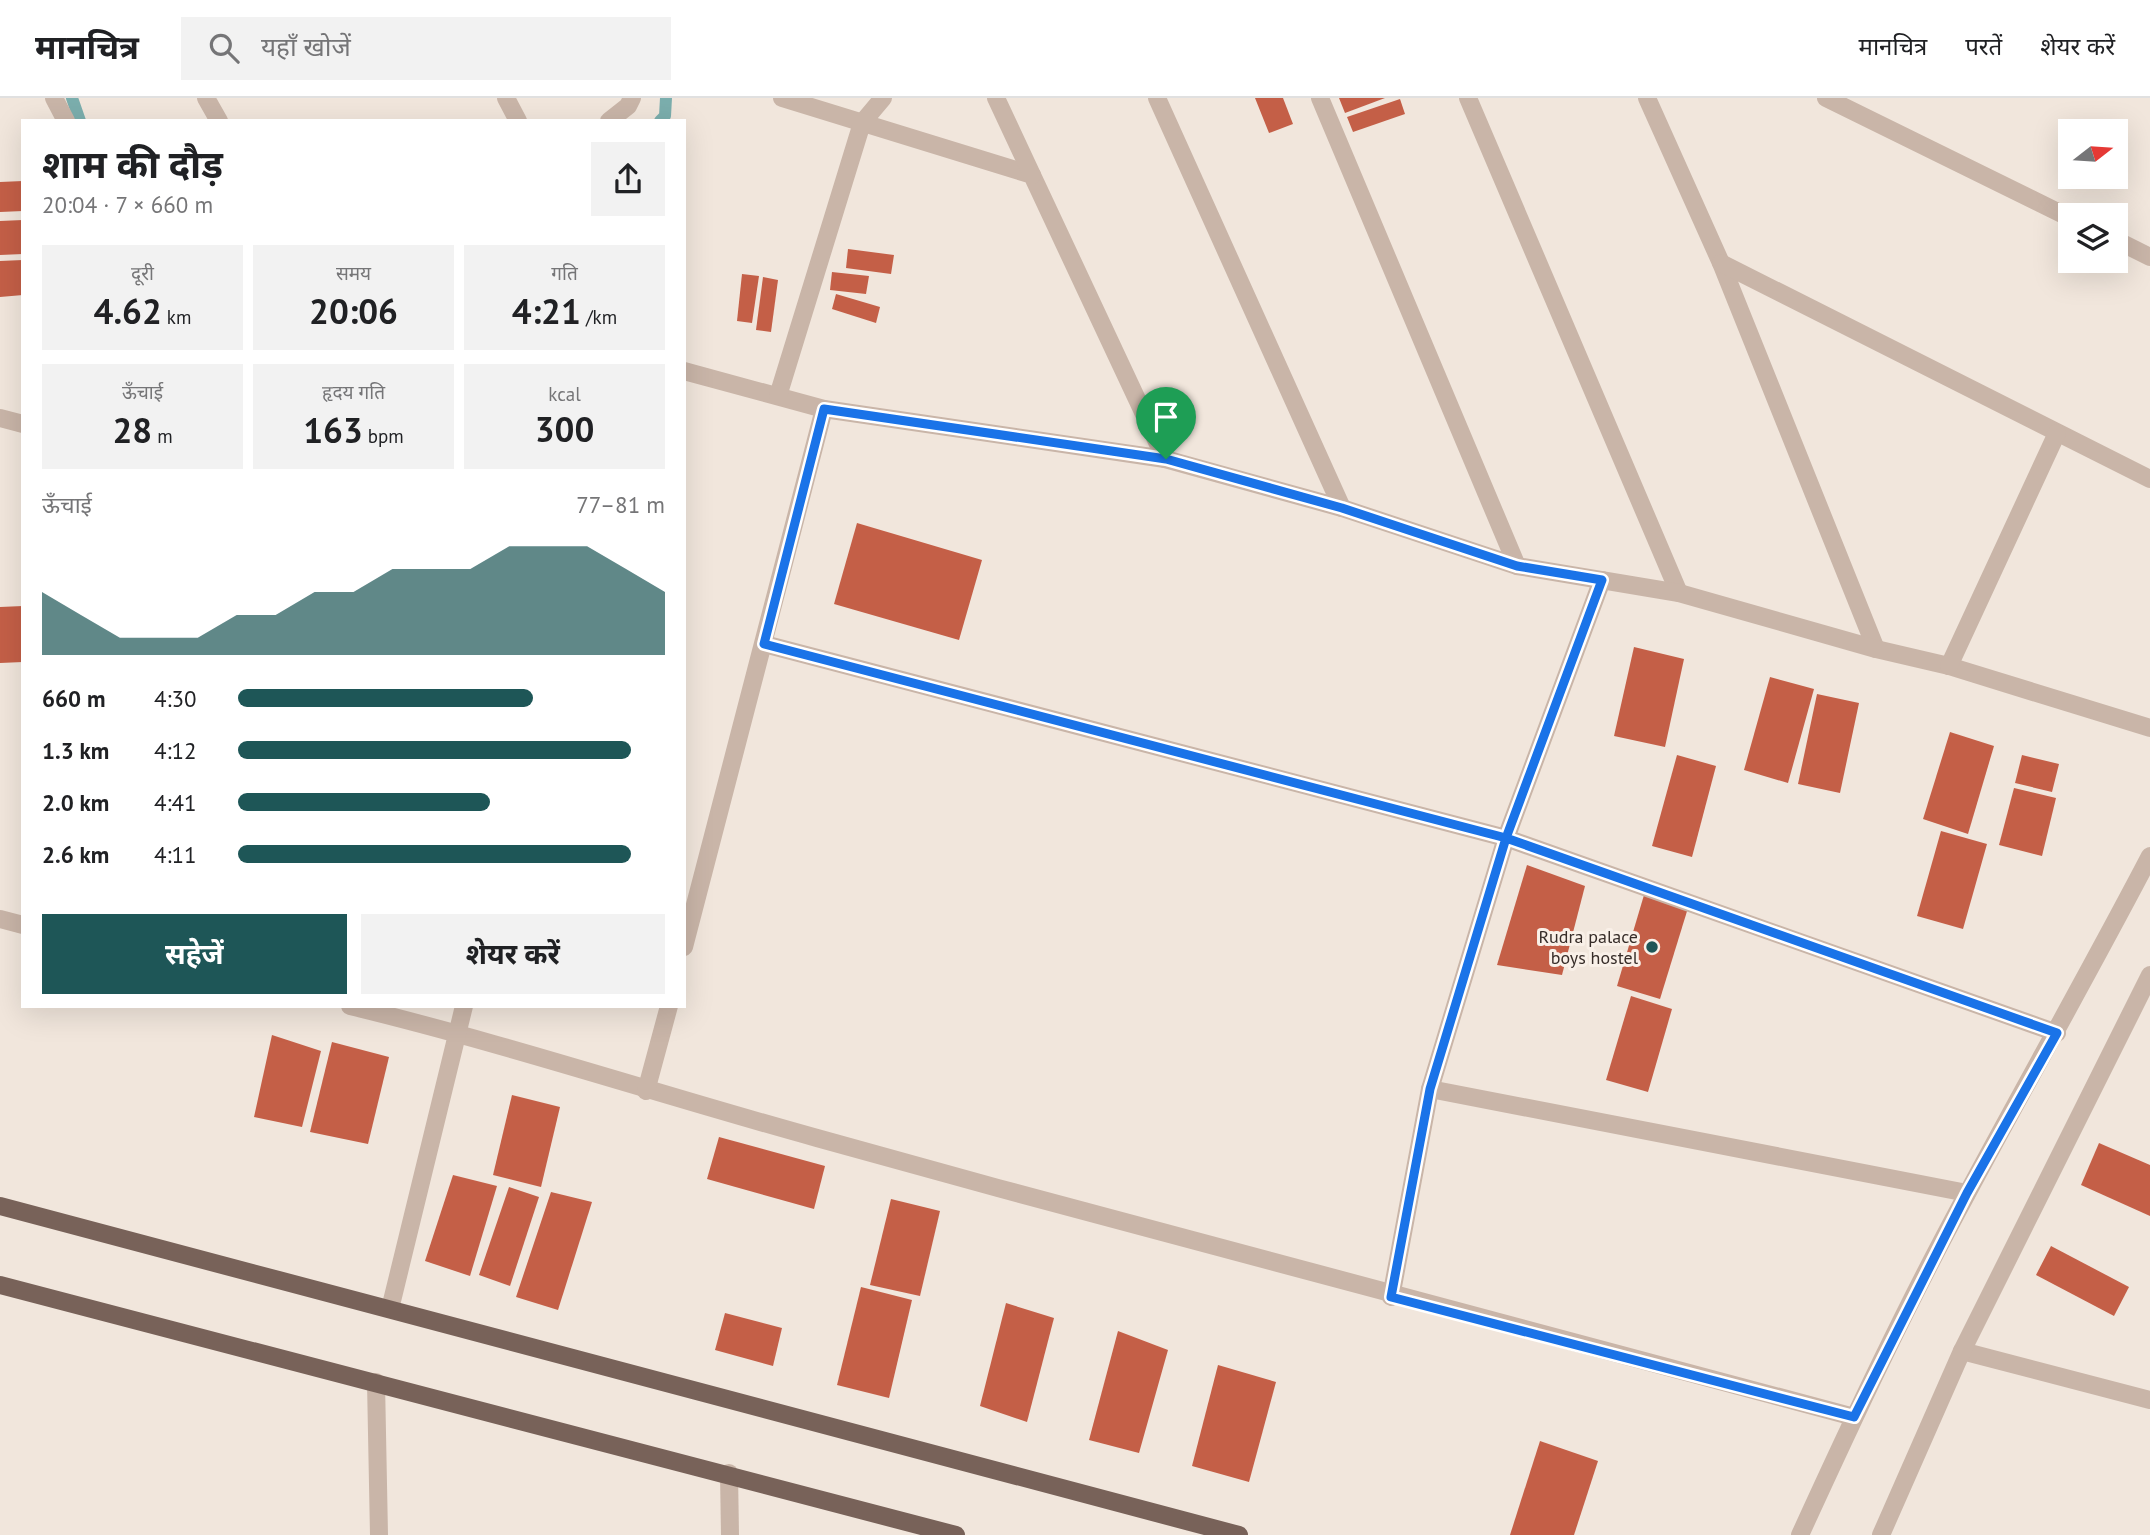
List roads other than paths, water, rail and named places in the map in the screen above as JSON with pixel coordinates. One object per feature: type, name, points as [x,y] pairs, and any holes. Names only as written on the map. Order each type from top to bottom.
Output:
[{"type":"main road","points":[[0,1206],[1239,1535]]},
{"type":"main road","points":[[0,1284],[730,1473],[956,1535]]},
{"type":"street","points":[[54,98],[56,119]]},
{"type":"street","points":[[54,98],[65,119]]},
{"type":"street","points":[[206,98],[218,119]]},
{"type":"street","points":[[506,98],[518,119]]},
{"type":"street","points":[[612,119],[628,106],[632,98]]},
{"type":"street","points":[[782,98],[1032,175]]},
{"type":"street","points":[[778,396],[862,123],[883,98]]},
{"type":"street","points":[[996,98],[1166,459]]},
{"type":"street","points":[[1157,98],[1342,508]]},
{"type":"street","points":[[1320,98],[1517,566]]},
{"type":"street","points":[[1468,98],[1679,593]]},
{"type":"street","points":[[1647,98],[1721,263],[1876,649]]},
{"type":"street","points":[[1826,98],[2058,212]]},
{"type":"street","points":[[2128,246],[2150,257]]},
{"type":"street","points":[[1721,263],[2150,479]]},
{"type":"street","points":[[686,372],[824,409],[1166,459],[1342,508],[1517,566],[1679,593],[1876,649],[1949,666],[2150,728]]},
{"type":"street","points":[[686,939],[824,409]]},
{"type":"street","points":[[0,418],[21,423]]},
{"type":"street","points":[[1949,666],[2057,433]]},
{"type":"street","points":[[1391,1297],[1430,1089],[1506,838],[1602,580]]},
{"type":"street","points":[[764,644],[1506,838],[2057,1033]]},
{"type":"street","points":[[1800,1535],[1854,1417],[1967,1193],[2057,1033],[2150,856]]},
{"type":"street","points":[[0,919],[21,924]]},
{"type":"street","points":[[1881,1535],[1962,1351],[2150,975]]},
{"type":"street","points":[[358,1008],[459,1032],[646,1091],[1391,1297],[1854,1417]]},
{"type":"street","points":[[390,1309],[464,1008]]},
{"type":"street","points":[[646,1091],[668,1008]]},
{"type":"street","points":[[1430,1089],[1967,1193]]},
{"type":"street","points":[[1962,1351],[2150,1400]]},
{"type":"street","points":[[376,1382],[379,1535]]},
{"type":"street","points":[[730,1473],[730,1535]]},
{"type":"waterway","points":[[72,98],[79,119]]},
{"type":"waterway","points":[[662,119],[665,116],[666,98]]},
{"type":"place","name":"Rudra palace boys hostel","points":[[1652,947]]}]
